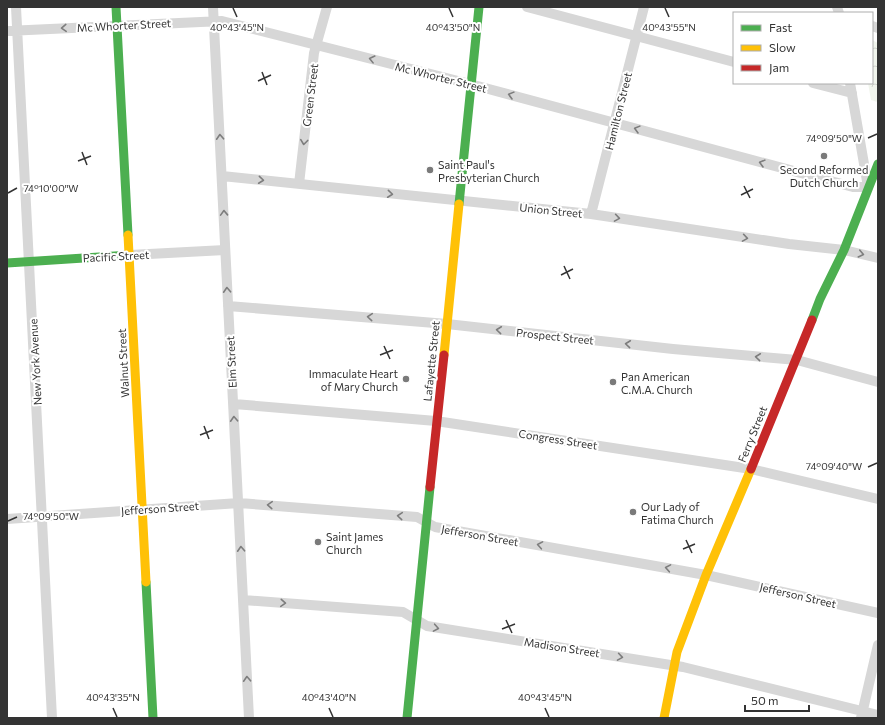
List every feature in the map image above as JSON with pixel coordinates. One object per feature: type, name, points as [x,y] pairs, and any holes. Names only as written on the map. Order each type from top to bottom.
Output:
[{"type":"street","name":"New York Avenue","points":[[16,7],[12,30],[30,262],[52,718]]},
{"type":"street","name":"Walnut Street","points":[[116,7],[153,718]]},
{"type":"street","name":"Elm Street","points":[[213,7],[249,718]]},
{"type":"street","name":"Green Street","points":[[299,184],[317,46],[327,7]]},
{"type":"street","name":"Lafayette Street","points":[[407,718],[478,7]]},
{"type":"street","points":[[527,7],[733,62]]},
{"type":"street","name":"Hamilton Street","points":[[591,214],[644,7]]},
{"type":"street","name":"Mc Whorter Street","points":[[12,30],[214,20],[222,21],[470,84],[853,187],[868,187]]},
{"type":"street","points":[[817,84],[852,93]]},
{"type":"street","points":[[850,84],[868,187]]},
{"type":"street","name":"Ferry Street","points":[[664,718],[677,652],[706,575],[820,299],[844,250],[878,164]]},
{"type":"street","name":"Union Street","points":[[222,176],[591,214],[788,244],[844,250],[878,258]]},
{"type":"street","name":"Pacific Street","points":[[7,263],[225,250]]},
{"type":"street","name":"Prospect Street","points":[[228,306],[447,324],[674,349],[796,360],[878,382]]},
{"type":"street","name":"Congress Street","points":[[234,404],[436,421],[751,469],[878,499]]},
{"type":"street","name":"Jefferson Street","points":[[7,519],[239,503],[417,517],[435,527],[706,575],[878,613]]},
{"type":"street","name":"Madison Street","points":[[244,600],[404,612],[427,626],[674,665],[861,715],[878,715]]},
{"type":"street","points":[[861,715],[878,645]]},
{"type":"green space","points":[[873,40],[878,43],[878,102],[871,100],[868,84],[873,84]]},
{"type":"traffic: fast","points":[[116,7],[128,235]]},
{"type":"traffic: fast","points":[[459,204],[479,7]]},
{"type":"traffic: fast","points":[[812,320],[820,299],[844,250],[878,164]]},
{"type":"traffic: fast","points":[[7,263],[130,255]]},
{"type":"traffic: fast","points":[[407,718],[430,487]]},
{"type":"traffic: fast","points":[[146,582],[153,718]]},
{"type":"traffic: slow","points":[[444,355],[459,204]]},
{"type":"traffic: slow","points":[[128,235],[146,582]]},
{"type":"traffic: slow","points":[[664,718],[677,652],[706,575],[751,469]]},
{"type":"traffic: jam","points":[[751,469],[812,320]]},
{"type":"traffic: jam","points":[[430,487],[444,355]]},
{"type":"place","name":"Second Reformed Dutch Church","points":[[824,156]]},
{"type":"place","name":"Saint Paul's Presbyterian Church","points":[[430,170]]},
{"type":"place","name":"Immaculate Heart of Mary Church","points":[[406,379]]},
{"type":"place","name":"Pan American C.M.A. Church","points":[[613,382]]},
{"type":"place","name":"Our Lady of Fatima Church","points":[[633,512]]},
{"type":"place","name":"Saint James Church","points":[[318,542]]}]
